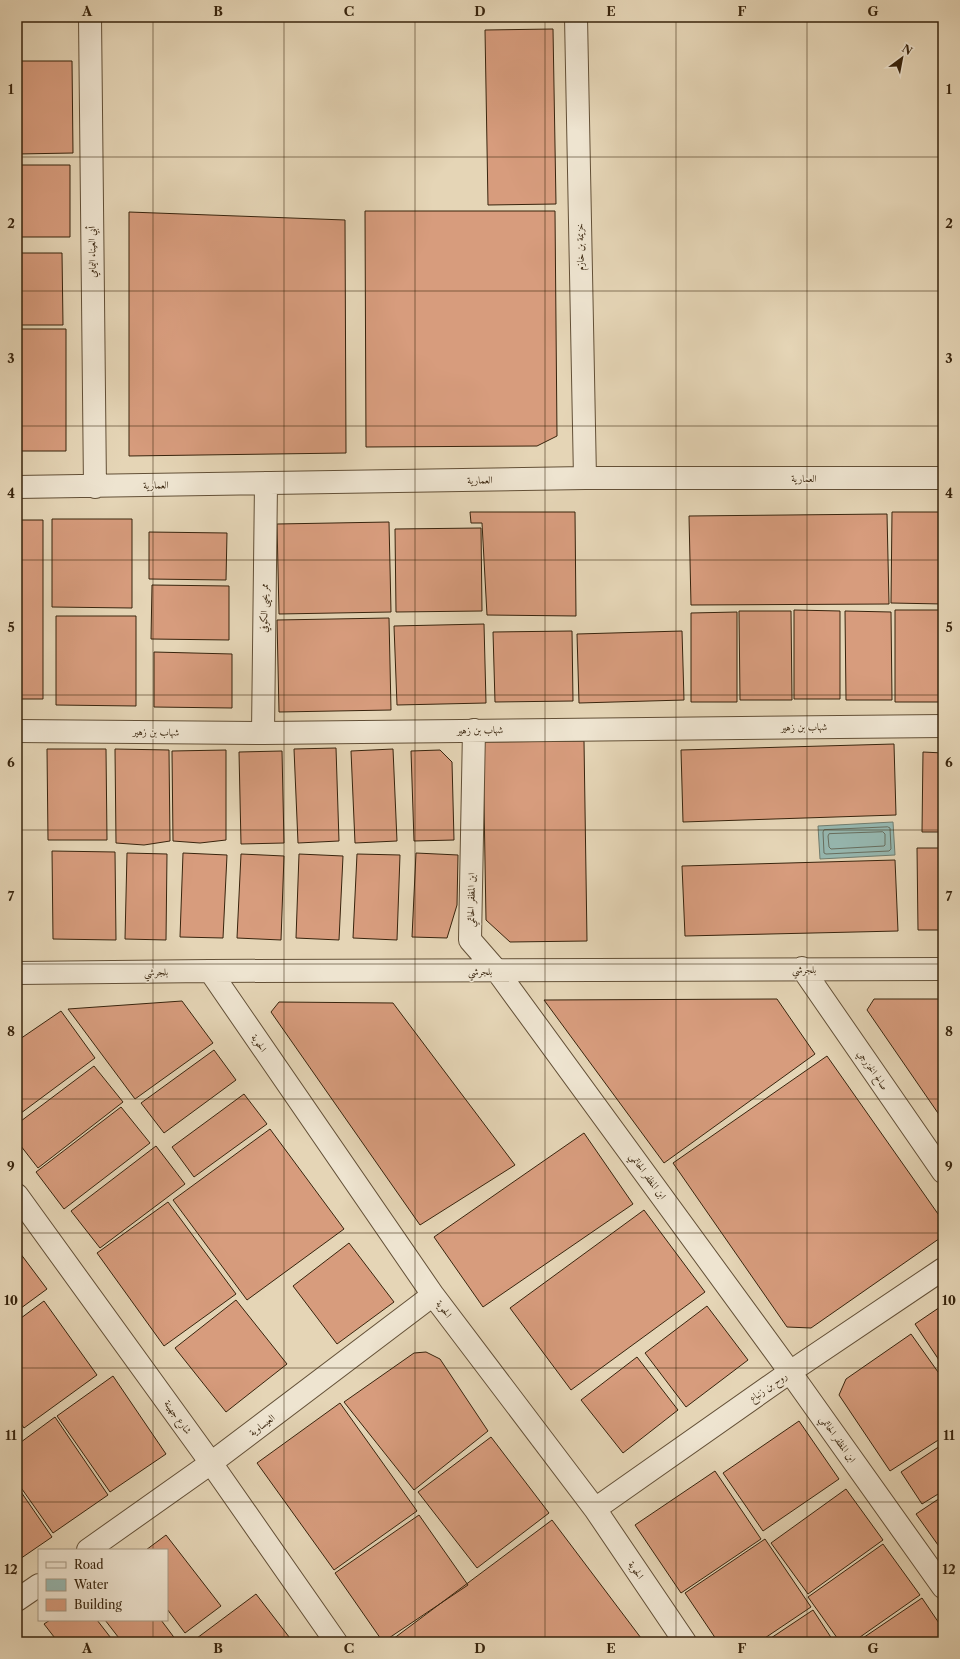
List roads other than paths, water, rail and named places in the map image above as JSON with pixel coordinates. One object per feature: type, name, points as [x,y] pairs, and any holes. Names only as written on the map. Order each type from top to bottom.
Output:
[{"type":"street","name":"أبي العيناء اليمامي","points":[[90,17],[95,487]]},
{"type":"street","name":"خزيمة بن خازم","points":[[576,17],[585,478]]},
{"type":"street","name":"العمارية","points":[[17,487],[95,487],[585,478],[943,478]]},
{"type":"street","name":"ممر يحيى الكوفي","points":[[263,733],[266,483]]},
{"type":"street","name":"شهاب بن زهير","points":[[17,730],[263,733],[943,726]]},
{"type":"street","name":"ابن المظفر الحاتمي","points":[[474,730],[470,940],[498,971],[790,1372],[943,1587]]},
{"type":"street","name":"بلجرشي","points":[[17,973],[802,968],[943,969]]},
{"type":"street","name":"صالح الخزرجي","points":[[802,968],[943,1172]]},
{"type":"street","name":"الحوية","points":[[210,971],[433,1296],[595,1509],[685,1642]]},
{"type":"street","name":"شارع جهينة","points":[[17,1194],[211,1463],[336,1642]]},
{"type":"street","name":"روح بن زنباع","points":[[595,1509],[790,1372],[943,1270]]},
{"type":"street","name":"العيساوية","points":[[89,1549],[211,1463],[433,1296]]},
{"type":"street","points":[[17,1600],[38,1585]]},
{"type":"water","points":[[893,822],[895,855],[820,859],[818,826]]}]
